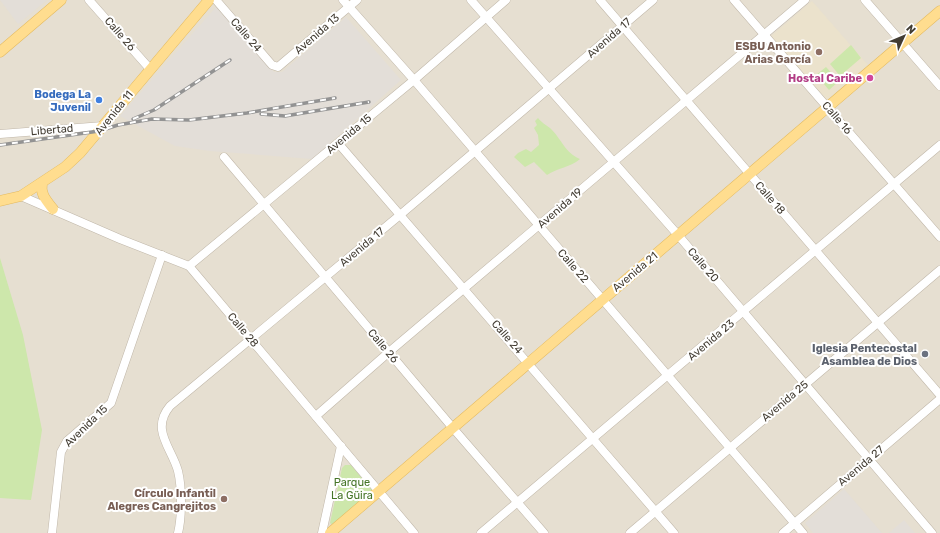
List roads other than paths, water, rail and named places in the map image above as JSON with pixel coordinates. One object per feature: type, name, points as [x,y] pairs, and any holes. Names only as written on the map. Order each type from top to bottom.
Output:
[{"type":"main road","points":[[0,52],[61,0]]},
{"type":"main road","name":"Avenida 11","points":[[0,201],[21,196],[42,183],[80,153],[209,0]]},
{"type":"main road","name":"Avenida 21","points":[[330,533],[452,427],[678,236],[940,11]]},
{"type":"main road","points":[[42,183],[41,189],[44,198],[53,209]]},
{"type":"street","name":"Calle 26","points":[[89,0],[150,69]]},
{"type":"street","name":"Calle 24","points":[[216,0],[272,65],[278,67]]},
{"type":"street","name":"Calle 22","points":[[343,0],[414,80],[474,152],[803,533]]},
{"type":"street","name":"Avenida 13","points":[[278,67],[357,0]]},
{"type":"street","name":"Calle 20","points":[[471,0],[548,90],[744,312],[932,533]]},
{"type":"street","name":"Avenida 15","points":[[189,266],[414,80],[506,0]]},
{"type":"street","name":"Calle 18","points":[[600,0],[940,395]]},
{"type":"street","name":"Avenida 17","points":[[178,533],[180,491],[178,471],[164,444],[162,422],[164,413],[170,406],[400,215],[653,0]]},
{"type":"street","name":"Calle 16","points":[[734,0],[940,237]]},
{"type":"street","name":"Avenida 19","points":[[316,416],[464,288],[805,0]]},
{"type":"street","points":[[865,0],[940,86]]},
{"type":"street","name":"Libertad","points":[[0,134],[104,126]]},
{"type":"street","name":"Calle 24","points":[[338,143],[674,533]]},
{"type":"street","name":"Avenida 23","points":[[481,533],[940,145]]},
{"type":"street","name":"Calle 26","points":[[224,157],[325,278],[544,533]]},
{"type":"street","name":"Calle 28","points":[[21,196],[189,266],[414,533]]},
{"type":"street","name":"Avenida 15","points":[[52,533],[60,452],[66,442],[111,403],[162,255]]},
{"type":"street","name":"Avenida 25","points":[[630,533],[940,270]]},
{"type":"street","name":"Avenida 27","points":[[783,533],[940,399]]},
{"type":"street","points":[[322,533],[341,446]]},
{"type":"street","points":[[936,533],[940,530]]},
{"type":"railway","points":[[133,119],[154,110],[230,60]]},
{"type":"railway","points":[[0,145],[99,131],[118,125],[152,119],[189,120],[247,113],[335,98]]},
{"type":"railway","points":[[261,114],[285,116],[369,102]]},
{"type":"place","name":"ESBU Antonio Arias García","points":[[819,52]]},
{"type":"place","name":"Hostal Caribe","points":[[870,78]]},
{"type":"place","name":"Bodega La Juvenil","points":[[99,100]]},
{"type":"place","name":"Iglesia Pentecostal Asamblea de Dios","points":[[925,354]]},
{"type":"place","name":"Círculo Infantil Alegres Cangrejitos","points":[[224,499]]},
{"type":"park label","name":"Parque La Güira","points":[[352,488]]}]
